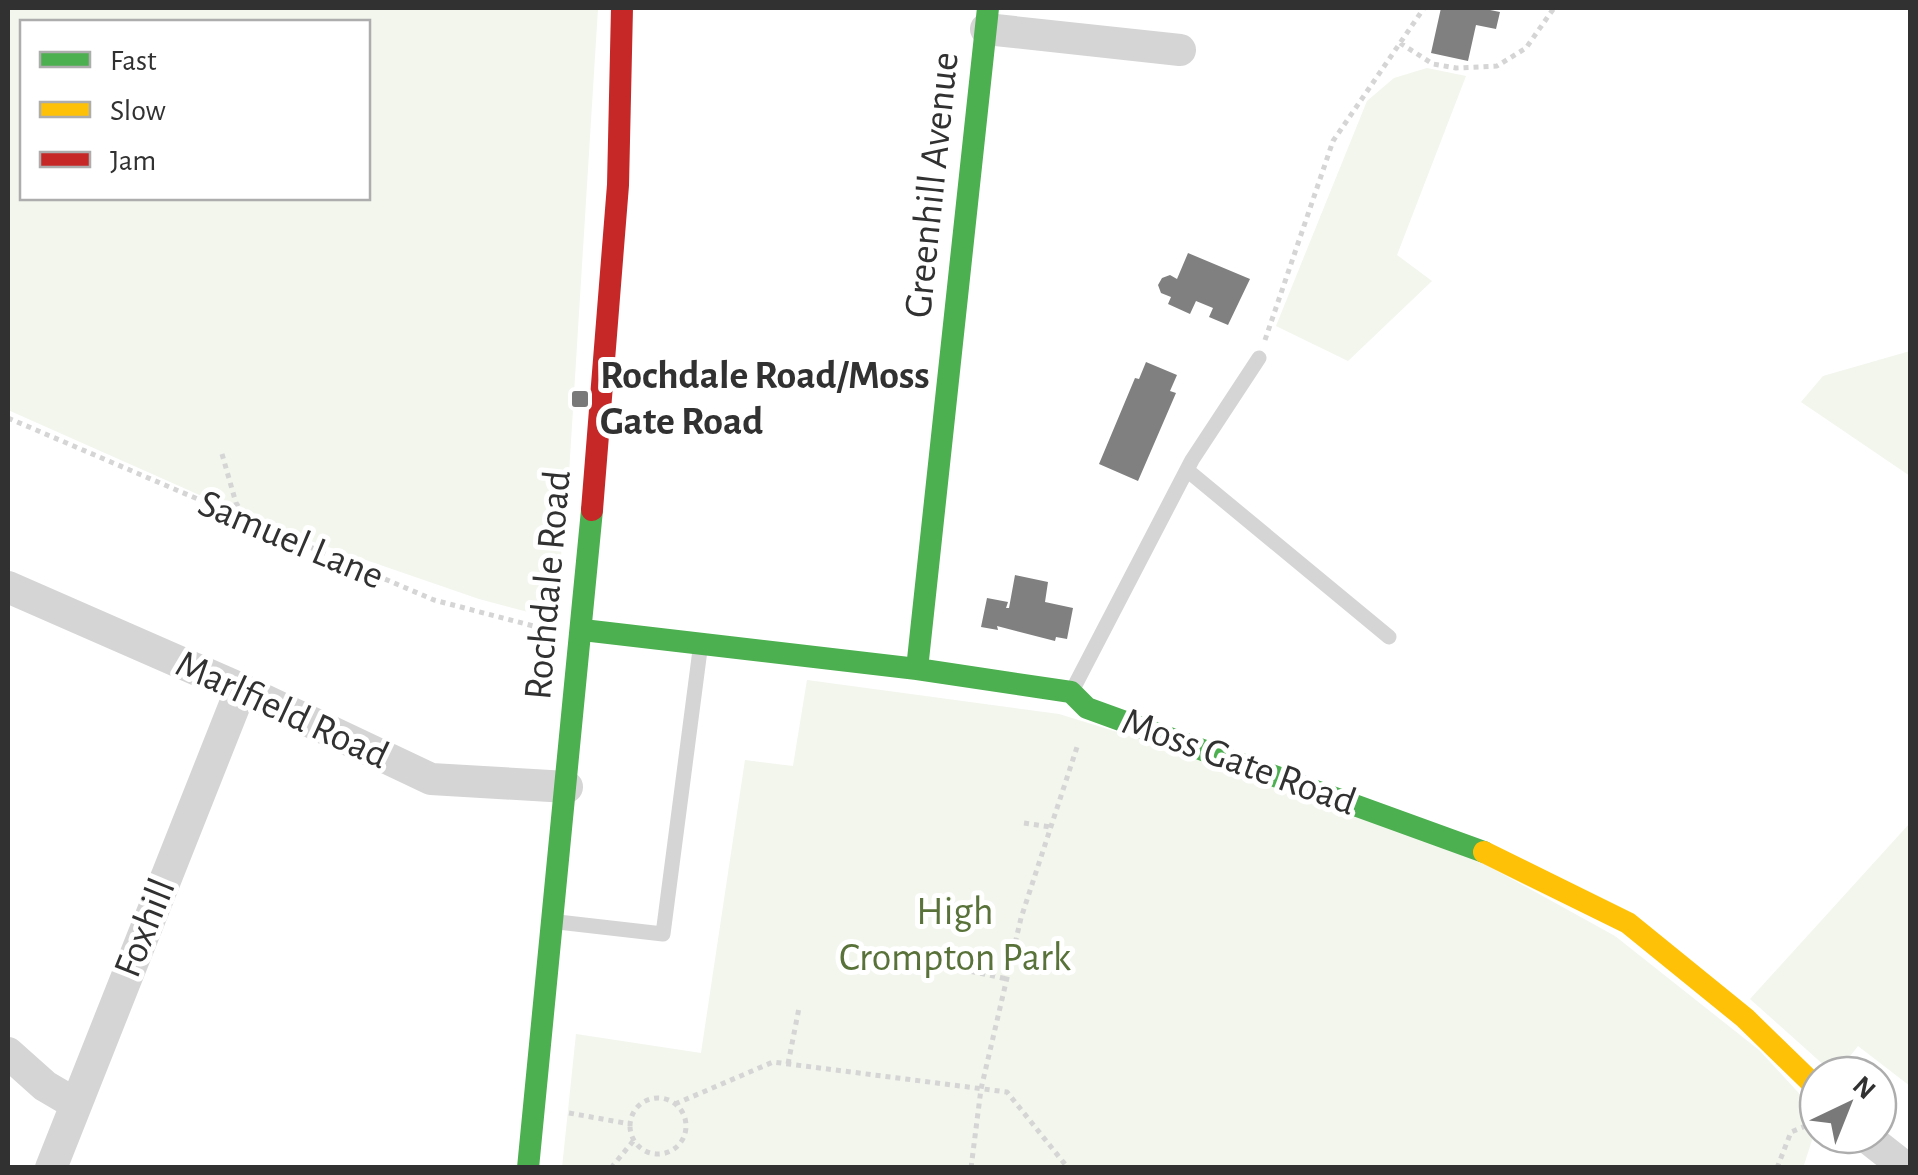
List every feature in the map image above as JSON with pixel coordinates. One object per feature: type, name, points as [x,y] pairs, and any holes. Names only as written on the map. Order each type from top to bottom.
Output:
[{"type":"street","name":"Rochdale Road","points":[[528,1168],[583,630],[618,186],[622,8]]},
{"type":"street","points":[[987,18],[1180,50]]},
{"type":"street","name":"Greenhill Avenue","points":[[917,669],[987,18]]},
{"type":"street","name":"Marlfield Road","points":[[8,586],[240,688],[431,779],[567,787]]},
{"type":"street","name":"Moss Gate Road","points":[[583,630],[917,669],[1079,700],[1454,840],[1548,881],[1628,923],[1745,1018],[1798,1070]]},
{"type":"street","name":"Foxhill","points":[[51,1168],[240,688]]},
{"type":"street","points":[[8,1053],[45,1086],[74,1103]]},
{"type":"street","points":[[1882,1155],[1906,1168]]},
{"type":"lane","points":[[1079,700],[1079,683],[1187,470],[1259,358]]},
{"type":"lane","points":[[1187,470],[1389,637]]},
{"type":"lane","points":[[553,921],[663,934],[700,646]]},
{"type":"path","points":[[1259,358],[1333,141],[1424,8]]},
{"type":"path","points":[[1400,43],[1433,64],[1456,68],[1497,66],[1526,48],[1554,8]]},
{"type":"path","name":"Samuel Lane","points":[[8,418],[434,600],[538,628],[583,630]]},
{"type":"path","points":[[222,454],[236,502],[250,524]]},
{"type":"path","points":[[971,1168],[982,1089],[1020,918],[1085,722],[1079,700]]},
{"type":"path","points":[[1024,823],[1050,827]]},
{"type":"path","points":[[951,967],[1007,979]]},
{"type":"path","points":[[788,1065],[799,1008]]},
{"type":"path","points":[[675,1104],[773,1062],[1007,1092],[1068,1168]]},
{"type":"path","points":[[658,1098],[675,1104],[685,1118],[686,1128],[678,1145],[662,1154],[653,1154],[634,1140],[630,1124],[635,1110],[658,1098]]},
{"type":"path","points":[[534,1106],[630,1124]]},
{"type":"path","points":[[1777,1168],[1791,1132],[1798,1129]]},
{"type":"path","points":[[610,1168],[634,1140]]},
{"type":"green space","points":[[8,8],[598,8],[569,473],[555,619],[479,599],[276,529],[8,410]]},
{"type":"green space","points":[[1427,68],[1466,76],[1397,255],[1432,281],[1348,361],[1276,326],[1367,101],[1394,78]]},
{"type":"green space","points":[[1910,351],[1910,476],[1801,402],[1823,376]]},
{"type":"green space","name":"High Crompton Park","points":[[807,680],[1059,714],[1182,752],[1479,861],[1615,936],[1759,1050],[1798,1092],[1798,1155],[1807,1155],[1803,1168],[562,1168],[576,1034],[701,1053],[745,760],[793,766]]},
{"type":"green space","points":[[1910,823],[1910,1086],[1898,1077],[1898,1055],[1870,1055],[1858,1046],[1851,1055],[1813,1055],[1750,999]]},
{"type":"building","points":[[1441,8],[1500,12],[1496,29],[1476,25],[1468,61],[1431,53]]},
{"type":"building","points":[[1188,253],[1250,279],[1228,325],[1209,317],[1213,308],[1196,301],[1190,314],[1168,304],[1171,297],[1161,293],[1158,285],[1162,278],[1170,275],[1177,279]]},
{"type":"building","points":[[1146,362],[1177,375],[1170,391],[1176,393],[1138,481],[1099,464],[1135,378],[1139,379]]},
{"type":"building","points":[[1015,575],[1048,582],[1045,602],[1073,608],[1067,639],[1056,637],[1055,641],[997,626],[998,630],[981,627],[987,598],[1008,602],[1009,608]]},
{"type":"traffic: fast","points":[[917,669],[988,8]]},
{"type":"traffic: fast","points":[[528,1168],[592,510]]},
{"type":"traffic: fast","points":[[583,630],[917,669],[1071,692],[1087,708],[1484,852]]},
{"type":"traffic: slow","points":[[1484,852],[1628,923],[1745,1018],[1798,1070]]},
{"type":"traffic: jam","points":[[592,510],[618,185],[622,8]]},
{"type":"place","name":"Rochdale Road/Moss Gate Road","points":[[580,399]]}]
